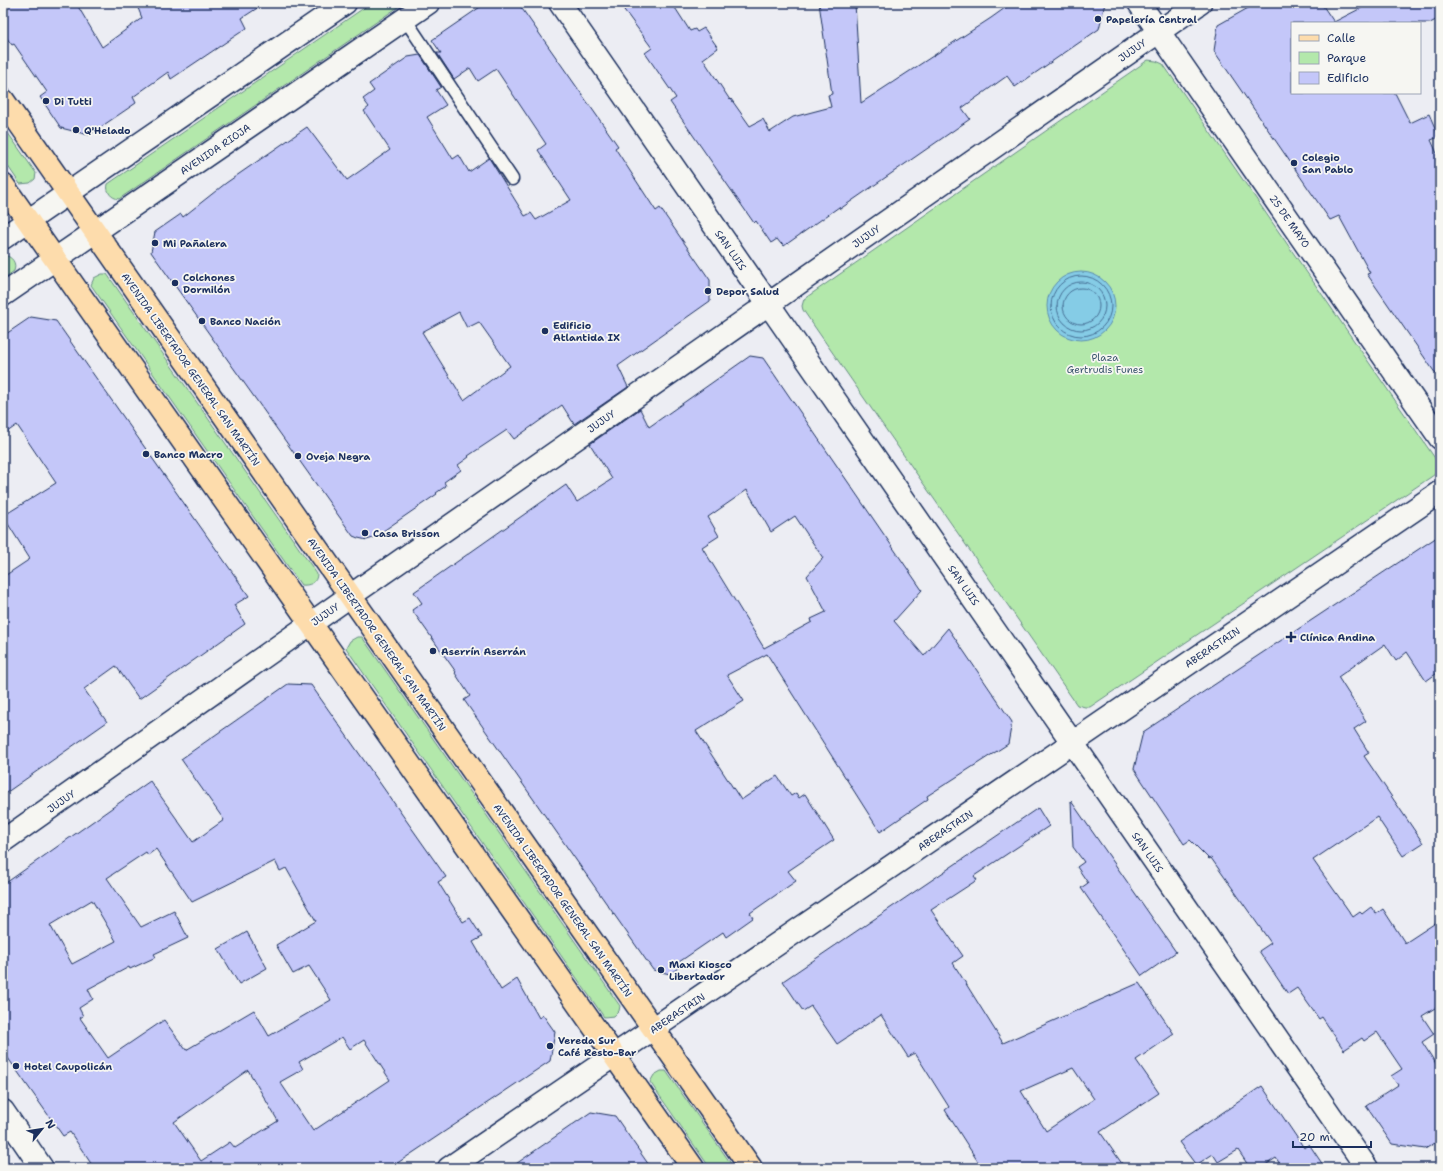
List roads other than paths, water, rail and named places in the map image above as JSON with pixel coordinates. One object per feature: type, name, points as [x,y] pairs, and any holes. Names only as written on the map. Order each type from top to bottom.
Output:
[{"type":"main road","name":"AVENIDA LIBERTADOR GENERAL SAN MARTÍN","points":[[3,100],[751,1168]]},
{"type":"main road","points":[[3,184],[694,1168]]},
{"type":"street","points":[[3,238],[345,3]]},
{"type":"street","name":"AVENIDA RIOJA","points":[[3,295],[428,3]]},
{"type":"street","name":"SAN LUIS","points":[[560,3],[1367,1168]]},
{"type":"street","name":"25 DE MAYO","points":[[1139,3],[1440,438]]},
{"type":"street","name":"JUJUY","points":[[3,841],[350,596],[1200,3]]},
{"type":"street","name":"ABERASTAIN","points":[[449,1168],[1440,492]]},
{"type":"street","points":[[3,1111],[42,1168]]},
{"type":"lane","points":[[405,19],[512,179]]},
{"type":"water","points":[[1081,272],[1094,275],[1105,282],[1112,293],[1115,306],[1112,319],[1105,330],[1094,337],[1081,340],[1068,337],[1057,330],[1050,319],[1047,306],[1050,293],[1057,282],[1068,275]]},
{"type":"place","name":"Papelería Central","points":[[1098,19]]},
{"type":"place","name":"Di Tutti","points":[[46,101]]},
{"type":"place","name":"Q'Helado","points":[[76,130]]},
{"type":"place","name":"Colegio San Pablo","points":[[1294,163]]},
{"type":"place","name":"Mi Pañalera","points":[[155,243]]},
{"type":"place","name":"Colchones Dormilón","points":[[175,283]]},
{"type":"place","name":"Depor Salud","points":[[708,291]]},
{"type":"place","name":"Banco Nación","points":[[202,321]]},
{"type":"place","name":"Edificio Atlantida IX","points":[[545,331]]},
{"type":"place","name":"Banco Macro","points":[[146,454]]},
{"type":"place","name":"Oveja Negra","points":[[298,456]]},
{"type":"place","name":"Casa Brisson","points":[[365,533]]},
{"type":"place","name":"Clínica Andina","points":[[1291,637]]},
{"type":"place","name":"Aserrín Aserrán","points":[[433,651]]},
{"type":"place","name":"Maxi Kiosco Libertador","points":[[661,970]]},
{"type":"place","name":"Vereda Sur Café Resto-Bar","points":[[550,1046]]},
{"type":"place","name":"Hotel Caupolicán","points":[[16,1066]]},
{"type":"park label","name":"Plaza Gertrudis Funes","points":[[1105,362]]}]
